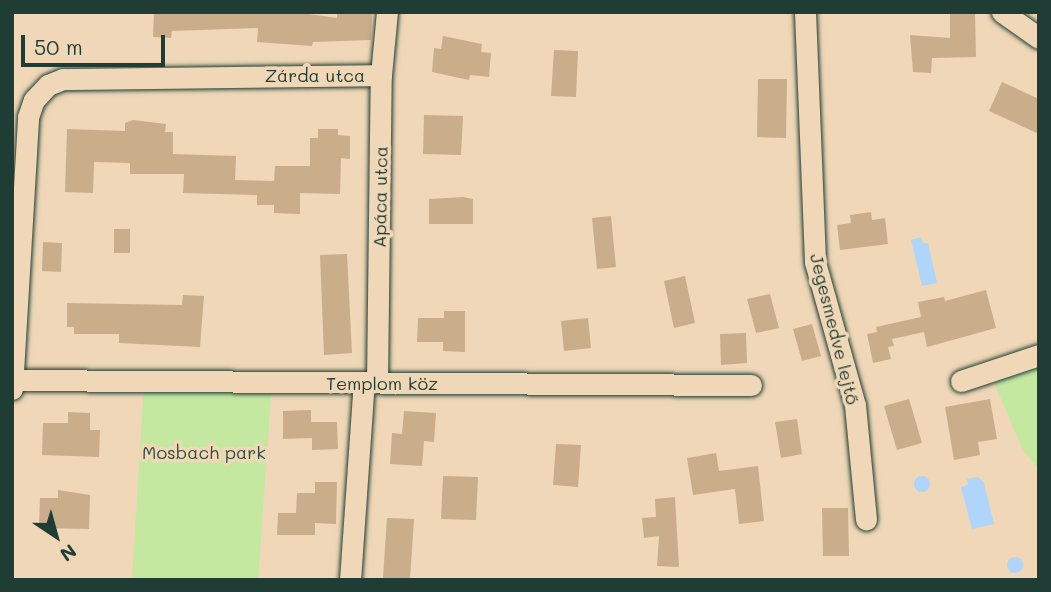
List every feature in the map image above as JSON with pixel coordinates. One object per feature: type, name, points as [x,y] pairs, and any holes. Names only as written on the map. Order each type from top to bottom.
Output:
[{"type":"street","name":"Apáca utca","points":[[350,580],[370,382],[381,75],[387,12]]},
{"type":"street","name":"Jegesmedve lejtő","points":[[805,12],[815,262],[855,405],[866,519]]},
{"type":"street","points":[[1002,12],[1039,38]]},
{"type":"street","name":"Zárda utca","points":[[12,390],[28,117],[33,100],[48,85],[63,79],[381,75]]},
{"type":"street","points":[[961,382],[1039,355]]},
{"type":"street","name":"Templom köz","points":[[13,380],[751,385]]},
{"type":"green space","points":[[1039,355],[1039,470],[1023,450],[990,374]]},
{"type":"green space","name":"Mosbach park","points":[[144,383],[272,383],[258,580],[132,580]]},
{"type":"water","points":[[921,237],[923,243],[928,243],[937,283],[922,286],[911,240]]},
{"type":"water","points":[[919,476],[925,476],[930,484],[928,490],[919,492],[914,487],[914,481]]},
{"type":"water","points":[[978,477],[984,483],[994,524],[972,529],[961,487],[968,485],[967,479]]},
{"type":"water","points":[[1012,557],[1018,557],[1023,565],[1021,571],[1012,573],[1007,568],[1007,562]]},
{"type":"building","points":[[154,12],[295,12],[337,18],[337,12],[372,12],[371,40],[313,42],[312,46],[257,42],[258,28],[172,31],[171,38],[153,37]]},
{"type":"building","points":[[950,12],[975,12],[976,57],[932,58],[931,73],[913,72],[910,35],[950,38]]},
{"type":"building","points":[[443,36],[482,44],[481,52],[491,53],[489,77],[470,75],[469,80],[432,72],[434,48],[441,49]]},
{"type":"building","points":[[554,50],[578,51],[576,97],[551,96]]},
{"type":"building","points":[[758,79],[787,79],[786,138],[757,137]]},
{"type":"building","points":[[1002,82],[1039,99],[1039,134],[989,111]]},
{"type":"building","points":[[424,115],[463,116],[461,155],[423,154]]},
{"type":"building","points":[[133,120],[166,124],[165,132],[173,132],[173,154],[236,156],[235,180],[274,181],[275,166],[310,166],[310,138],[318,138],[318,129],[338,129],[338,135],[350,136],[350,159],[341,158],[340,194],[300,193],[300,214],[274,213],[274,205],[257,205],[257,195],[183,193],[184,174],[130,174],[130,163],[94,162],[93,193],[65,192],[67,129],[125,131],[125,123]]},
{"type":"building","points":[[429,199],[473,199],[473,224],[429,224]]},
{"type":"building","points":[[871,212],[872,220],[885,218],[888,244],[840,250],[837,225],[851,223],[850,215]]},
{"type":"building","points":[[611,216],[616,267],[597,269],[592,218]]},
{"type":"building","points":[[114,229],[130,229],[130,253],[114,253]]},
{"type":"building","points":[[43,242],[62,243],[61,272],[42,271]]},
{"type":"building","points":[[347,254],[352,353],[324,355],[320,255]]},
{"type":"building","points":[[685,276],[695,323],[674,328],[664,281]]},
{"type":"building","points":[[986,290],[996,328],[927,347],[924,332],[892,339],[894,346],[888,347],[891,359],[873,363],[867,334],[877,332],[876,327],[921,317],[918,302],[944,297],[945,301]]},
{"type":"building","points":[[770,294],[779,328],[756,333],[747,299]]},
{"type":"building","points":[[183,295],[204,296],[200,347],[119,343],[119,334],[74,334],[74,327],[67,327],[67,303],[182,305]]},
{"type":"building","points":[[444,311],[465,311],[465,352],[443,351],[443,342],[417,342],[418,318],[444,318]]},
{"type":"building","points":[[588,318],[591,348],[564,351],[561,321]]},
{"type":"building","points":[[812,324],[821,356],[802,361],[793,329]]},
{"type":"building","points":[[746,333],[747,363],[721,365],[720,334]]},
{"type":"building","points":[[909,399],[922,443],[897,450],[884,406]]},
{"type":"building","points":[[990,399],[997,439],[978,442],[980,455],[954,460],[945,407]]},
{"type":"building","points":[[311,410],[311,422],[337,422],[338,449],[312,450],[312,438],[283,439],[283,411]]},
{"type":"building","points":[[404,411],[436,413],[434,442],[424,441],[422,466],[390,464],[392,433],[402,434]]},
{"type":"building","points":[[68,412],[90,413],[90,430],[100,430],[99,457],[42,455],[43,423],[68,423]]},
{"type":"building","points":[[797,419],[802,454],[781,458],[775,422]]},
{"type":"building","points":[[556,444],[581,445],[578,487],[553,485]]},
{"type":"building","points":[[716,453],[719,471],[758,466],[764,521],[739,524],[735,489],[693,495],[687,458]]},
{"type":"building","points":[[443,476],[478,477],[476,520],[441,519]]},
{"type":"building","points":[[315,482],[337,482],[336,524],[315,523],[315,535],[277,535],[278,513],[296,513],[297,493],[315,493]]},
{"type":"building","points":[[58,490],[90,495],[89,529],[39,528],[40,498],[58,498]]},
{"type":"building","points":[[675,497],[679,567],[657,566],[659,536],[644,538],[642,518],[656,517],[655,499]]},
{"type":"building","points":[[822,508],[848,508],[849,556],[823,556]]},
{"type":"building","points":[[387,518],[414,519],[410,579],[383,578]]}]
